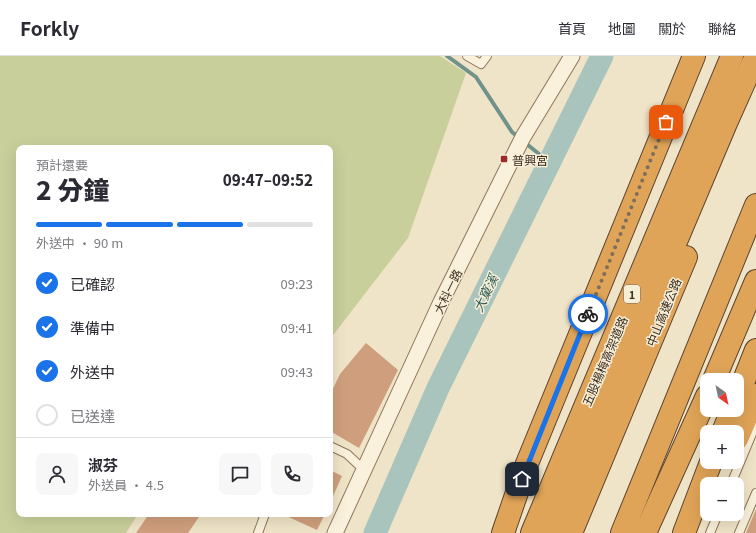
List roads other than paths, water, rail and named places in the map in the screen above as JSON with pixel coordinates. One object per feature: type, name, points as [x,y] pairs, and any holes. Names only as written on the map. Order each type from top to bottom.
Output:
[{"type":"highway","points":[[503,533],[526,466],[694,56]]},
{"type":"highway","name":"五股楊梅高架道路","points":[[532,533],[732,56]]},
{"type":"highway","points":[[552,533],[726,122],[756,56]]},
{"type":"highway","points":[[738,129],[756,81]]},
{"type":"highway","name":"中山高速公路","points":[[572,533],[738,129],[756,92]]},
{"type":"highway","points":[[622,533],[756,205]]},
{"type":"highway","points":[[717,373],[756,281]]},
{"type":"highway","points":[[744,380],[756,350]]},
{"type":"highway","points":[[743,425],[756,395]]},
{"type":"highway","points":[[645,533],[700,411]]},
{"type":"highway","points":[[684,533],[708,469]]},
{"type":"highway","points":[[697,533],[702,521]]},
{"type":"street","name":"大科一路","points":[[335,533],[363,469],[441,302],[517,151],[572,56]]},
{"type":"lane","points":[[467,56],[482,64],[487,56]]},
{"type":"lane","points":[[563,71],[568,56]]},
{"type":"lane","points":[[734,477],[756,424]]},
{"type":"lane","points":[[333,447],[347,454],[363,469]]},
{"type":"lane","points":[[739,533],[756,493]]},
{"type":"lane","points":[[258,533],[264,517]]},
{"type":"lane","points":[[710,533],[715,521]]},
{"type":"waterway","points":[[447,56],[476,77],[512,132],[550,163]]},
{"type":"waterway","name":"大窠溪","points":[[375,533],[438,388],[602,56]]},
{"type":"place","name":"普興宮","points":[[504,159]]}]
